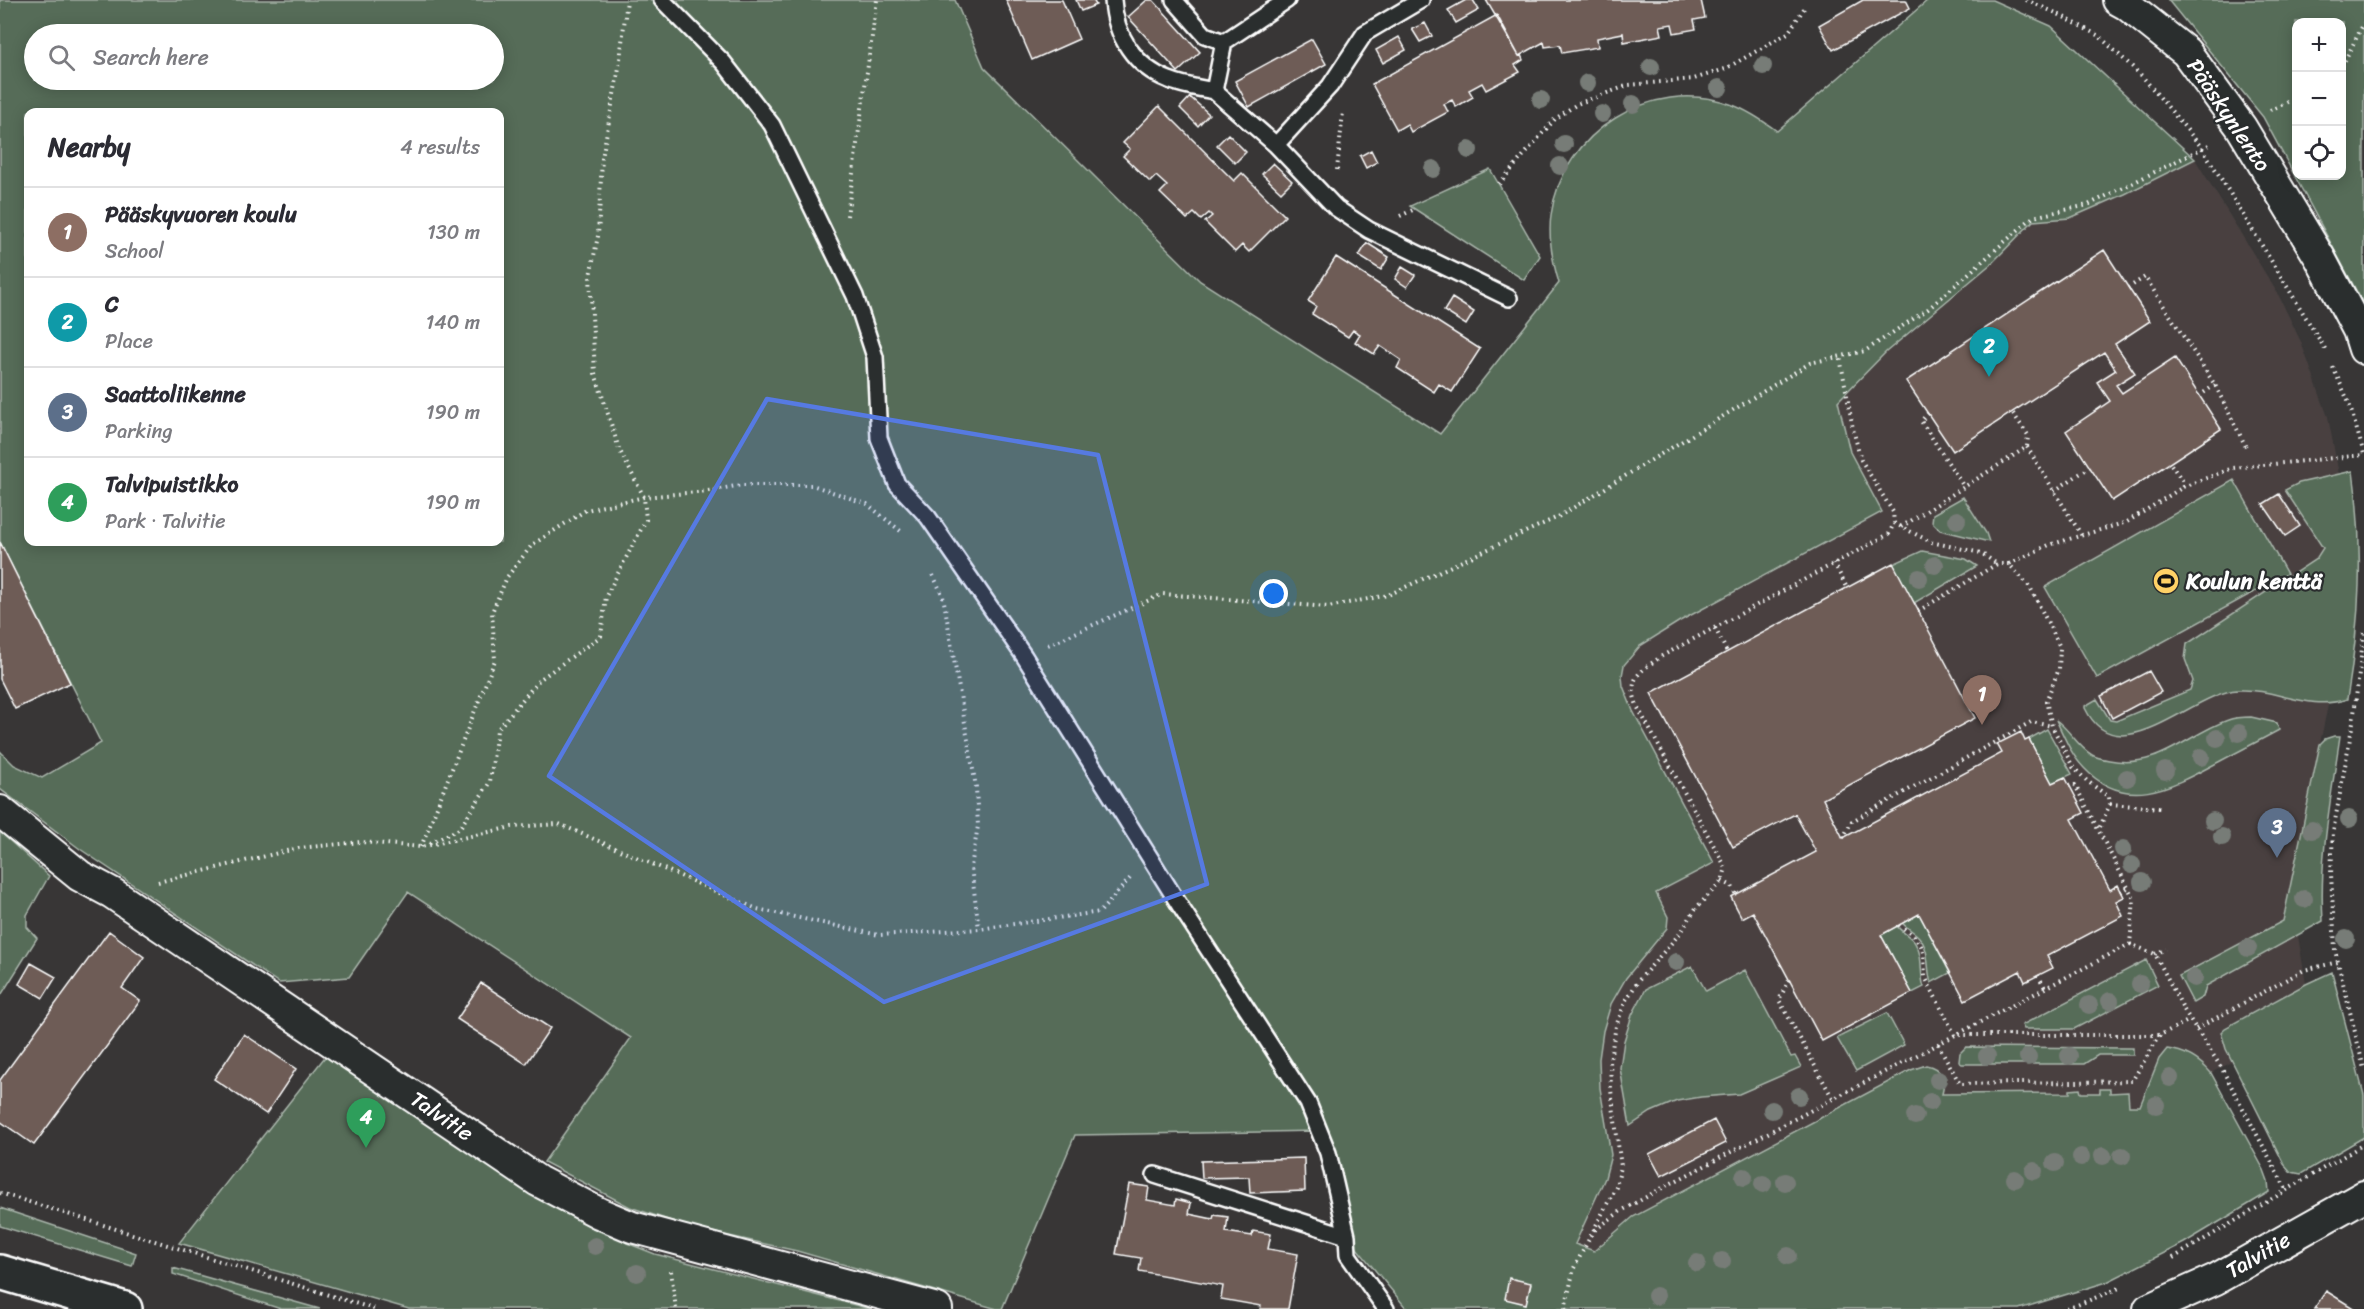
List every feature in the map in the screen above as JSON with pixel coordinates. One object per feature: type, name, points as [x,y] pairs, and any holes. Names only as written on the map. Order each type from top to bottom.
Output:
[{"type":"main road","points":[[0,1272],[125,1309]]},
{"type":"street","name":"Pääskynlento","points":[[2118,0],[2186,52],[2241,127],[2320,258],[2358,330],[2364,349]]},
{"type":"street","name":"Talvitie","points":[[0,812],[80,876],[112,893],[538,1181],[599,1213],[632,1227],[937,1309]]},
{"type":"street","name":"Talvitie","points":[[2149,1309],[2216,1279],[2364,1196]]},
{"type":"lane","points":[[662,0],[724,63],[772,125],[855,296],[875,357],[879,438],[897,484],[928,517],[1024,656],[1182,909],[1308,1103],[1328,1153],[1347,1236],[1348,1254],[1386,1309]]},
{"type":"lane","points":[[1113,0],[1120,34],[1128,49],[1153,73],[1170,81],[1214,91],[1276,145],[1336,208],[1369,230],[1509,298]]},
{"type":"lane","points":[[1174,0],[1205,35],[1224,42]]},
{"type":"lane","points":[[1214,91],[1224,42],[1287,0]]},
{"type":"lane","points":[[1276,145],[1330,86],[1365,33],[1421,0]]},
{"type":"lane","points":[[1155,1175],[1347,1236]]},
{"type":"path","points":[[421,847],[459,830],[490,782],[497,730],[539,680],[601,636],[606,596],[646,520],[644,497],[619,449],[595,373],[590,276],[598,236],[602,159],[619,68],[627,0]]},
{"type":"path","points":[[840,264],[877,0]]},
{"type":"path","points":[[1918,611],[1997,564],[2008,564],[2049,545],[2127,522],[2182,487],[2233,468],[2364,455],[2349,403],[2327,351],[2203,149],[2142,76],[2099,36],[2026,0]]},
{"type":"path","points":[[1498,184],[1555,119],[1577,104],[1629,85],[1694,79],[1725,69],[1788,33],[1805,7]]},
{"type":"path","points":[[2346,58],[2364,23]]},
{"type":"path","points":[[1330,86],[1343,112],[1339,158],[1334,177]]},
{"type":"path","points":[[2264,113],[2292,100]]},
{"type":"path","points":[[1024,656],[1163,594],[1328,607],[1388,595],[1558,517],[1810,363],[1865,351],[1928,309],[2033,217],[2088,206],[2203,149]]},
{"type":"path","points":[[2128,288],[2145,277],[2215,385],[2247,449]]},
{"type":"path","points":[[1565,1309],[1574,1268],[1616,1187],[1621,1167],[1611,1090],[1610,1059],[1619,1018],[1626,1000],[1639,980],[1682,931],[1696,908],[1722,881],[1726,868],[1633,696],[1633,682],[1640,672],[1662,656],[1889,534],[1894,523],[1893,512],[1862,460],[1853,429],[1840,357]]},
{"type":"path","points":[[2199,396],[2215,385]]},
{"type":"path","points":[[2012,412],[2028,435],[2027,447],[2082,536]]},
{"type":"path","points":[[1928,413],[1921,421],[1964,488]]},
{"type":"path","points":[[1901,526],[2027,447]]},
{"type":"path","points":[[2170,463],[2182,480],[2182,487]]},
{"type":"path","points":[[2054,491],[2090,467]]},
{"type":"path","points":[[421,847],[495,660],[492,612],[507,577],[532,545],[586,510],[644,497],[708,491],[742,485],[812,485],[867,504],[908,536]]},
{"type":"path","points":[[1894,523],[1931,542],[1982,553],[1997,564]]},
{"type":"path","points":[[1834,563],[1847,588]]},
{"type":"path","points":[[2008,564],[2030,587],[2051,624],[2060,647],[2059,669],[2046,701],[2052,726],[2073,767],[2109,797],[2110,804],[2099,830]]},
{"type":"path","points":[[932,574],[944,596],[976,787],[978,826],[971,867],[979,928]]},
{"type":"path","points":[[1715,628],[1727,652]]},
{"type":"path","points":[[2364,633],[2353,722],[2333,832],[2331,874],[2335,950],[2364,1069]]},
{"type":"path","points":[[1843,838],[1852,821],[2008,737],[2031,722],[2052,726]]},
{"type":"path","points":[[2069,786],[2075,785],[2134,899],[2134,922],[2130,944]]},
{"type":"path","points":[[2110,804],[2160,808]]},
{"type":"path","points":[[112,893],[299,848],[361,842],[421,847],[512,827],[559,824],[757,909],[879,934],[979,928],[1100,912],[1150,855]]},
{"type":"path","points":[[1722,881],[1732,886],[1736,895]]},
{"type":"path","points":[[2121,891],[2129,887]]},
{"type":"path","points":[[1899,925],[1914,936],[1921,946],[1924,955],[1925,977],[1955,1035]]},
{"type":"path","points":[[1594,1231],[1621,1211],[1664,1187],[2130,944],[2155,954],[2190,1020],[2221,1068],[2287,1191]]},
{"type":"path","points":[[2155,954],[2166,950]]},
{"type":"path","points":[[2196,1029],[2304,970],[2338,962]]},
{"type":"path","points":[[2038,975],[2045,988]]},
{"type":"path","points":[[1789,980],[1779,1000],[1833,1099]]},
{"type":"path","points":[[1955,1035],[2160,1035],[2190,1020]]},
{"type":"path","points":[[1938,1044],[1960,1084],[2132,1081],[2160,1035]]},
{"type":"path","points":[[2167,1262],[2364,1144]]},
{"type":"path","points":[[0,1193],[374,1309]]},
{"type":"path","points":[[2067,1309],[2128,1283]]},
{"type":"highlighted area","points":[[767,399],[1098,455],[1207,884],[884,1002],[549,776]]},
{"type":"shaded area","points":[[2195,159],[2278,294],[2301,342],[2328,417],[2343,495],[2339,653],[2303,824],[2296,924],[2306,984],[2222,1029],[2221,1036],[2232,1062],[2211,1073],[2169,1107],[1594,1251],[1575,1244],[1605,1178],[1611,1155],[1600,1088],[1599,1059],[1603,1031],[1611,1004],[1626,978],[1664,932],[1668,917],[1655,893],[1714,863],[1633,711],[1623,686],[1624,665],[1640,646],[1680,621],[1882,512],[1850,452],[1838,401],[1886,352],[1992,263],[2033,221],[2070,218]]},
{"type":"green space","points":[[0,0],[955,0],[984,67],[1200,281],[1440,434],[1559,283],[1551,249],[1551,215],[1559,186],[1572,159],[1592,136],[1615,118],[1642,105],[1670,98],[1700,97],[1742,109],[1777,131],[1928,0],[1992,0],[2051,26],[2195,159],[2070,218],[2033,221],[1992,263],[1886,352],[1838,401],[1850,452],[1882,512],[1680,621],[1640,646],[1624,665],[1623,686],[1633,711],[1714,863],[1656,893],[1668,917],[1667,928],[1626,978],[1611,1004],[1603,1031],[1599,1059],[1600,1088],[1611,1155],[1605,1178],[1575,1244],[1594,1251],[1633,1217],[1911,1070],[1926,1065],[1936,1069],[1942,1075],[1942,1094],[2070,1093],[2070,1090],[2080,1089],[2081,1093],[2100,1093],[2100,1089],[2110,1089],[2110,1093],[2128,1092],[2129,1106],[2140,1106],[2159,1059],[2167,1049],[2186,1054],[2197,1060],[2211,1073],[2264,1170],[2269,1192],[2184,1243],[2107,1282],[2019,1309],[1407,1309],[1347,1236],[1319,1131],[1075,1135],[1002,1309],[997,1309],[797,1251],[689,1227],[630,1207],[544,1162],[631,1038],[408,892],[349,977],[279,983],[80,849],[0,789],[0,751],[14,765],[42,778],[101,743],[0,542]]},
{"type":"green space","points":[[2168,0],[2364,0],[2364,305],[2297,180],[2346,180],[2346,18],[2292,18],[2292,171],[2263,117]]},
{"type":"green space","points":[[1490,169],[1540,256],[1524,280],[1410,206]]},
{"type":"green space","points":[[2353,471],[2359,529],[2359,585],[2355,642],[2347,699],[2319,703],[2266,692],[2238,690],[2220,694],[2157,726],[2136,733],[2116,735],[2099,727],[2085,708],[2097,699],[2110,720],[2116,721],[2190,690],[2193,681],[2185,659],[2187,644],[2316,559],[2323,548],[2285,490],[2299,483]]},
{"type":"green space","name":"Koulun kenttä","points":[[2234,480],[2287,574],[2097,678],[2045,587]]},
{"type":"green space","points":[[1963,497],[1986,533],[1989,542],[1940,530],[1932,522],[1933,514]]},
{"type":"green space","points":[[1922,551],[1966,559],[1977,566],[1914,603],[1893,564]]},
{"type":"green space","points":[[2251,717],[2277,723],[2279,730],[2197,774],[2148,792],[2115,789],[2100,781],[2079,763],[2056,720],[2092,755],[2126,762],[2157,756],[2231,719]]},
{"type":"green space","points":[[2047,729],[2072,774],[2052,783],[2029,739]]},
{"type":"green space","points":[[2340,736],[2324,851],[2323,921],[2206,986],[2203,997],[2193,1003],[2179,976],[2283,921],[2320,744],[2325,739]]},
{"type":"green space","points":[[0,832],[49,876],[27,915],[27,927],[37,938],[0,997]]},
{"type":"green space","points":[[1919,914],[1950,973],[1931,983],[1925,947],[1918,936],[1902,923]]},
{"type":"green space","points":[[1897,926],[1913,941],[1920,953],[1924,987],[1912,993],[1881,935]]},
{"type":"green space","points":[[2146,960],[2158,985],[2074,1029],[2024,1029],[2022,1025]]},
{"type":"green space","points":[[1692,966],[1706,991],[1745,970],[1791,1057],[1795,1056],[1801,1067],[1739,1094],[1677,1101],[1651,1112],[1630,1126],[1620,1068],[1624,1041],[1632,1015],[1646,989]]},
{"type":"green space","points":[[2332,972],[2364,1095],[2364,1137],[2301,1174],[2291,1172],[2284,1164],[2226,1049],[2221,1032],[2306,984]]},
{"type":"green space","points":[[1887,1013],[1904,1045],[1856,1071],[1837,1038]]},
{"type":"green space","points":[[1966,1047],[2133,1048],[2133,1055],[2098,1055],[2084,1064],[1962,1064],[1959,1062],[1960,1053]]},
{"type":"green space","points":[[328,1053],[627,1243],[655,1254],[871,1309],[409,1309],[179,1243]]},
{"type":"green space","points":[[0,1208],[136,1253],[132,1266],[0,1226]]},
{"type":"green space","points":[[173,1268],[320,1309],[281,1309],[173,1274]]},
{"type":"building","points":[[1006,0],[1062,0],[1079,39],[1032,60]]},
{"type":"building","points":[[1076,0],[1093,0],[1096,5],[1081,11]]},
{"type":"building","points":[[1147,0],[1153,0],[1200,52],[1178,72],[1128,17]]},
{"type":"building","points":[[1466,0],[1473,0],[1479,10],[1456,23],[1448,10]]},
{"type":"building","points":[[1486,0],[1701,0],[1705,18],[1694,20],[1696,29],[1674,33],[1672,24],[1660,26],[1662,35],[1624,42],[1623,33],[1597,38],[1598,47],[1562,53],[1560,45],[1545,47],[1544,42],[1519,56]]},
{"type":"building","points":[[1863,0],[1906,0],[1910,8],[1833,50],[1819,25]]},
{"type":"building","points":[[1497,15],[1519,56],[1521,55],[1523,60],[1515,65],[1520,72],[1486,90],[1482,83],[1469,90],[1473,97],[1456,107],[1452,100],[1444,104],[1448,112],[1411,132],[1407,124],[1397,130],[1372,84]]},
{"type":"building","points":[[1425,23],[1432,36],[1420,42],[1412,29]]},
{"type":"building","points":[[1399,37],[1406,50],[1383,63],[1376,50]]},
{"type":"building","points":[[1312,39],[1326,64],[1249,107],[1235,81]]},
{"type":"building","points":[[1190,97],[1209,114],[1198,126],[1180,108]]},
{"type":"building","points":[[1159,106],[1234,181],[1242,173],[1285,216],[1249,252],[1242,245],[1235,252],[1205,222],[1212,216],[1209,213],[1201,220],[1194,213],[1187,219],[1160,193],[1167,186],[1156,176],[1150,182],[1123,156],[1130,149],[1123,143]]},
{"type":"building","points":[[1228,134],[1246,152],[1235,163],[1217,145]]},
{"type":"building","points":[[1371,150],[1377,162],[1366,168],[1360,156]]},
{"type":"building","points":[[1273,163],[1292,181],[1281,192],[1262,174]]},
{"type":"building","points":[[1367,243],[1389,257],[1381,270],[1359,256]]},
{"type":"building","points":[[2104,250],[2150,321],[2115,344],[2135,373],[2116,385],[2122,393],[2175,358],[2221,429],[2112,501],[2066,431],[2110,401],[2097,382],[2116,370],[2104,352],[1953,451],[1906,381]]},
{"type":"building","points":[[1336,257],[1480,349],[1452,392],[1439,384],[1434,392],[1397,368],[1401,360],[1380,346],[1374,354],[1355,342],[1360,334],[1353,330],[1348,337],[1312,314],[1316,306],[1308,301]]},
{"type":"building","points":[[1402,267],[1415,275],[1407,287],[1395,279]]},
{"type":"building","points":[[1452,298],[1474,312],[1466,325],[1444,311]]},
{"type":"building","points":[[2279,494],[2300,526],[2285,536],[2263,504]]},
{"type":"building","points":[[0,542],[70,683],[15,709],[0,679]]},
{"type":"building","points":[[1893,563],[1975,718],[1823,799],[1843,838],[2002,753],[1997,744],[2021,732],[2025,741],[2029,739],[2052,783],[2065,777],[2084,813],[2072,819],[2110,890],[2118,885],[2124,897],[2116,901],[2123,916],[2047,956],[2053,968],[2025,982],[2020,971],[1965,1000],[1919,914],[1881,935],[1912,993],[1822,1041],[1753,912],[1742,918],[1731,897],[1816,852],[1795,814],[1733,847],[1651,693]]},
{"type":"building","points":[[2149,671],[2161,692],[2112,718],[2101,696]]},
{"type":"building","points":[[109,931],[144,957],[122,988],[140,1001],[34,1145],[0,1121],[0,1080]]},
{"type":"building","points":[[31,963],[56,977],[43,998],[19,984]]},
{"type":"building","points":[[481,983],[550,1028],[526,1064],[457,1019]]},
{"type":"building","points":[[244,1034],[296,1069],[266,1114],[214,1079]]},
{"type":"building","points":[[1714,1120],[1726,1143],[1661,1176],[1649,1154]]},
{"type":"building","points":[[1304,1158],[1305,1191],[1250,1193],[1249,1177],[1202,1178],[1201,1161]]},
{"type":"building","points":[[1129,1184],[1149,1187],[1147,1200],[1175,1205],[1176,1199],[1191,1203],[1189,1214],[1213,1219],[1214,1215],[1228,1217],[1226,1232],[1252,1236],[1253,1231],[1271,1234],[1268,1249],[1298,1254],[1288,1309],[1260,1309],[1261,1306],[1221,1299],[1223,1286],[1139,1271],[1141,1258],[1116,1254]]},
{"type":"building","points":[[1509,1278],[1531,1283],[1526,1304],[1505,1299]]},
{"type":"building","points":[[2326,1291],[2355,1309],[2314,1309]]},
{"type":"place","name":"C","points":[[1989,377]]},
{"type":"place","name":"Koulun kenttä","points":[[2166,581]]},
{"type":"place","name":"Pääskyvuoren koulu","points":[[1982,725]]},
{"type":"place","name":"Saattoliikenne","points":[[2277,858]]},
{"type":"place","name":"Talvipuistikko","points":[[366,1148]]}]
